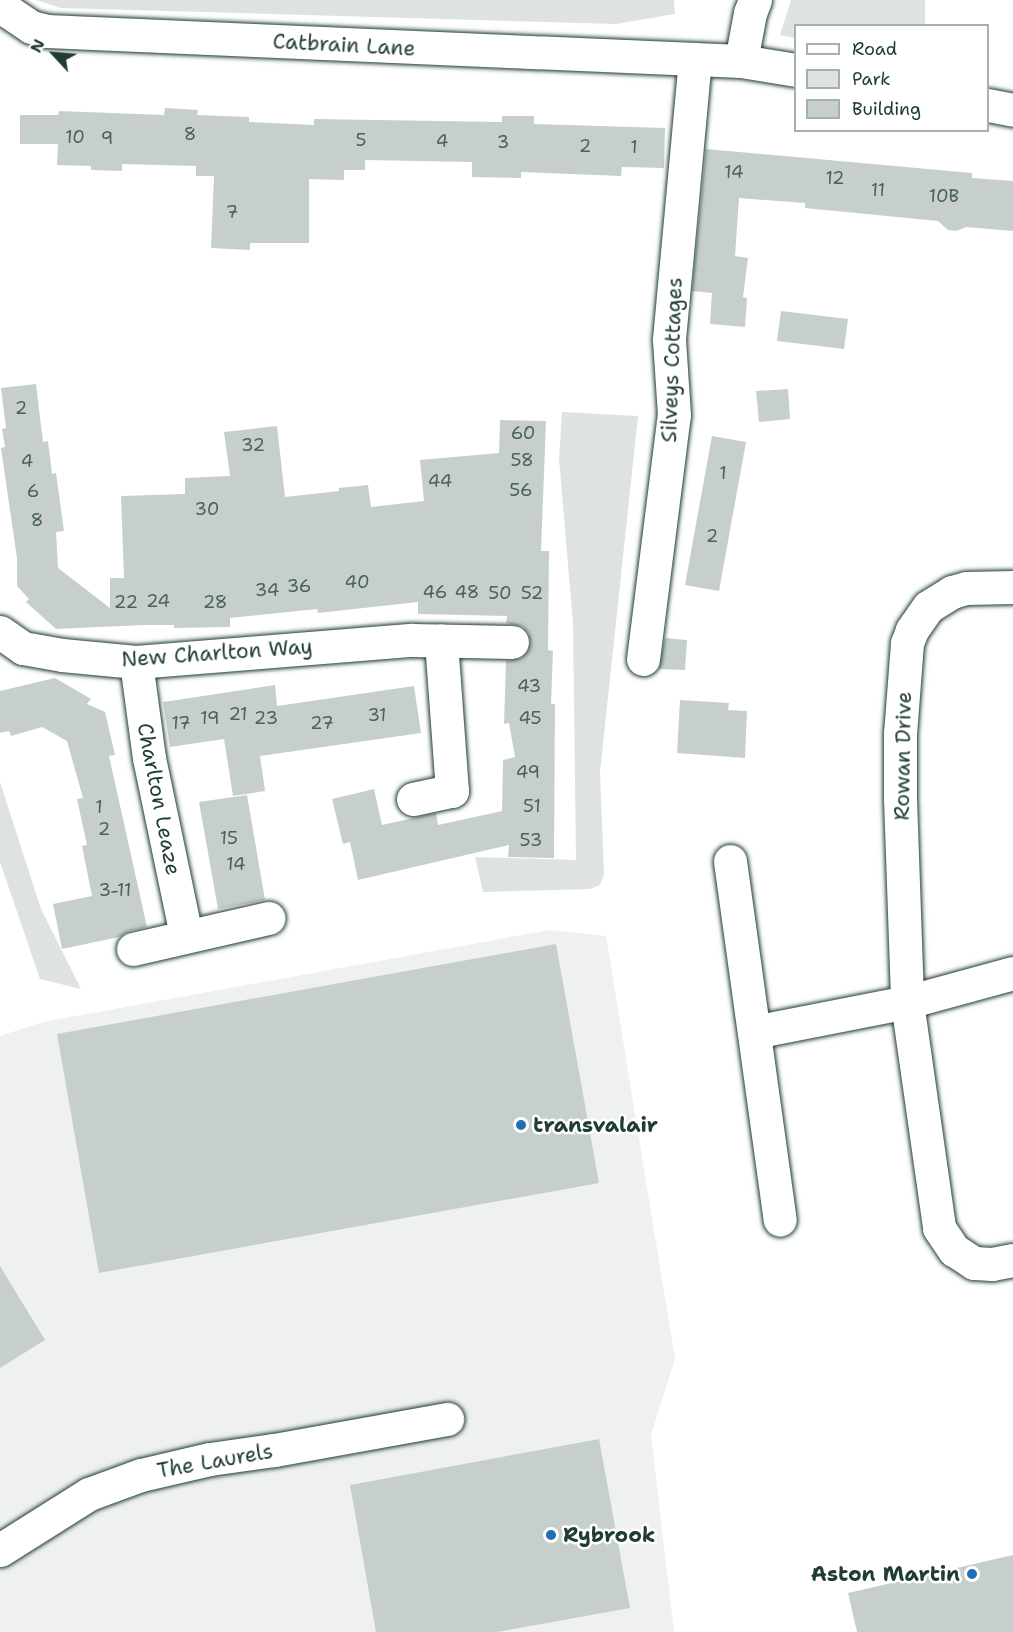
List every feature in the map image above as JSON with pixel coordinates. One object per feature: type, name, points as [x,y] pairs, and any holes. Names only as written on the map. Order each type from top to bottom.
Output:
[{"type":"street","points":[[741,61],[750,13],[755,0]]},
{"type":"street","name":"Catbrain Lane","points":[[0,6],[31,27],[47,31],[695,61],[741,61],[794,70]]},
{"type":"street","name":"Silveys Cottages","points":[[643,659],[674,415],[669,339],[695,61]]},
{"type":"street","points":[[989,105],[1013,110]]},
{"type":"street","name":"Rowan Drive","points":[[1013,587],[966,588],[939,598],[919,618],[907,643],[900,733],[900,798],[908,1002],[939,1228],[954,1250],[974,1263],[992,1264],[1013,1260]]},
{"type":"street","name":"New Charlton Way","points":[[0,632],[23,648],[62,655],[136,662],[412,640],[512,642]]},
{"type":"street","points":[[414,799],[452,791],[441,640]]},
{"type":"street","name":"Charlton Leaze","points":[[136,662],[149,758],[186,935]]},
{"type":"street","points":[[730,861],[780,1220]]},
{"type":"street","points":[[133,949],[268,918]]},
{"type":"street","points":[[754,1032],[908,1002],[1013,973]]},
{"type":"street","name":"The Laurels","points":[[0,1550],[89,1494],[141,1475],[210,1459],[447,1419]]},
{"type":"shaded area","points":[[550,930],[606,936],[675,1359],[651,1435],[674,1632],[0,1632],[0,1036],[43,1022]]},
{"type":"green space","points":[[36,0],[674,0],[675,14],[616,24],[61,8]]},
{"type":"green space","points":[[791,0],[925,0],[925,24],[794,24],[794,38],[780,35]]},
{"type":"green space","points":[[562,412],[638,416],[600,772],[604,875],[600,885],[590,889],[483,892],[475,857],[576,860],[573,623],[559,459]]},
{"type":"green space","points":[[0,782],[41,909],[81,989],[40,979],[0,862]]},
{"type":"building","points":[[165,108],[198,110],[197,115],[249,117],[249,122],[314,125],[314,119],[502,122],[502,116],[534,116],[534,124],[665,128],[664,168],[622,167],[621,176],[521,172],[521,178],[472,177],[472,162],[365,160],[365,170],[344,170],[344,180],[309,179],[309,243],[250,243],[250,250],[211,248],[214,176],[196,176],[196,166],[122,164],[122,171],[91,170],[91,166],[57,165],[58,144],[20,144],[20,115],[58,115],[59,111],[164,115]]},
{"type":"building","points":[[706,149],[972,173],[972,178],[1013,181],[1013,231],[966,227],[956,231],[948,230],[938,221],[805,208],[805,203],[739,198],[735,256],[748,258],[743,297],[747,298],[745,327],[710,324],[712,293],[692,291]]},
{"type":"building","points":[[781,311],[848,319],[844,349],[777,341]]},
{"type":"building","points":[[36,384],[43,442],[48,441],[52,474],[56,473],[64,531],[56,532],[58,568],[110,608],[110,578],[124,578],[121,496],[185,494],[185,478],[230,476],[224,432],[277,426],[285,497],[368,485],[371,507],[424,501],[420,460],[499,453],[500,420],[546,421],[541,551],[549,551],[548,650],[553,651],[551,704],[555,704],[554,858],[508,857],[509,845],[358,880],[350,842],[343,844],[332,799],[374,789],[382,825],[436,813],[438,825],[502,811],[503,760],[515,757],[509,723],[504,724],[506,661],[522,658],[531,642],[528,632],[522,626],[506,623],[507,616],[418,614],[418,602],[318,613],[317,609],[230,618],[230,627],[174,628],[174,625],[142,625],[56,629],[26,602],[29,599],[17,586],[17,558],[1,448],[5,447],[2,429],[6,428],[1,388]]},
{"type":"building","points":[[788,389],[790,419],[759,422],[756,391]]},
{"type":"building","points":[[712,436],[746,442],[719,591],[685,585]]},
{"type":"building","points":[[665,638],[687,640],[685,670],[659,669]]},
{"type":"building","points":[[55,678],[91,699],[87,704],[105,712],[115,755],[109,756],[147,927],[129,931],[119,937],[62,949],[53,904],[92,896],[82,846],[87,845],[77,799],[83,798],[67,741],[42,727],[11,736],[9,731],[0,733],[0,691]]},
{"type":"building","points":[[275,685],[277,706],[414,686],[421,733],[260,756],[265,791],[233,796],[224,739],[170,747],[163,702]]},
{"type":"building","points":[[680,700],[729,703],[728,710],[747,711],[745,758],[677,753]]},
{"type":"building","points":[[247,795],[265,900],[218,909],[199,802]]},
{"type":"building","points":[[556,944],[599,1183],[99,1273],[57,1034]]},
{"type":"building","points":[[0,1266],[45,1340],[0,1368]]},
{"type":"building","points":[[599,1439],[630,1608],[497,1632],[376,1632],[350,1485]]},
{"type":"building","name":"Aston Martin","points":[[1013,1555],[1013,1632],[857,1632],[848,1593]]},
{"type":"place","name":"transvalair","points":[[521,1125]]},
{"type":"place","name":"Rybrook","points":[[551,1535]]},
{"type":"place","name":"Aston Martin","points":[[972,1574]]}]
